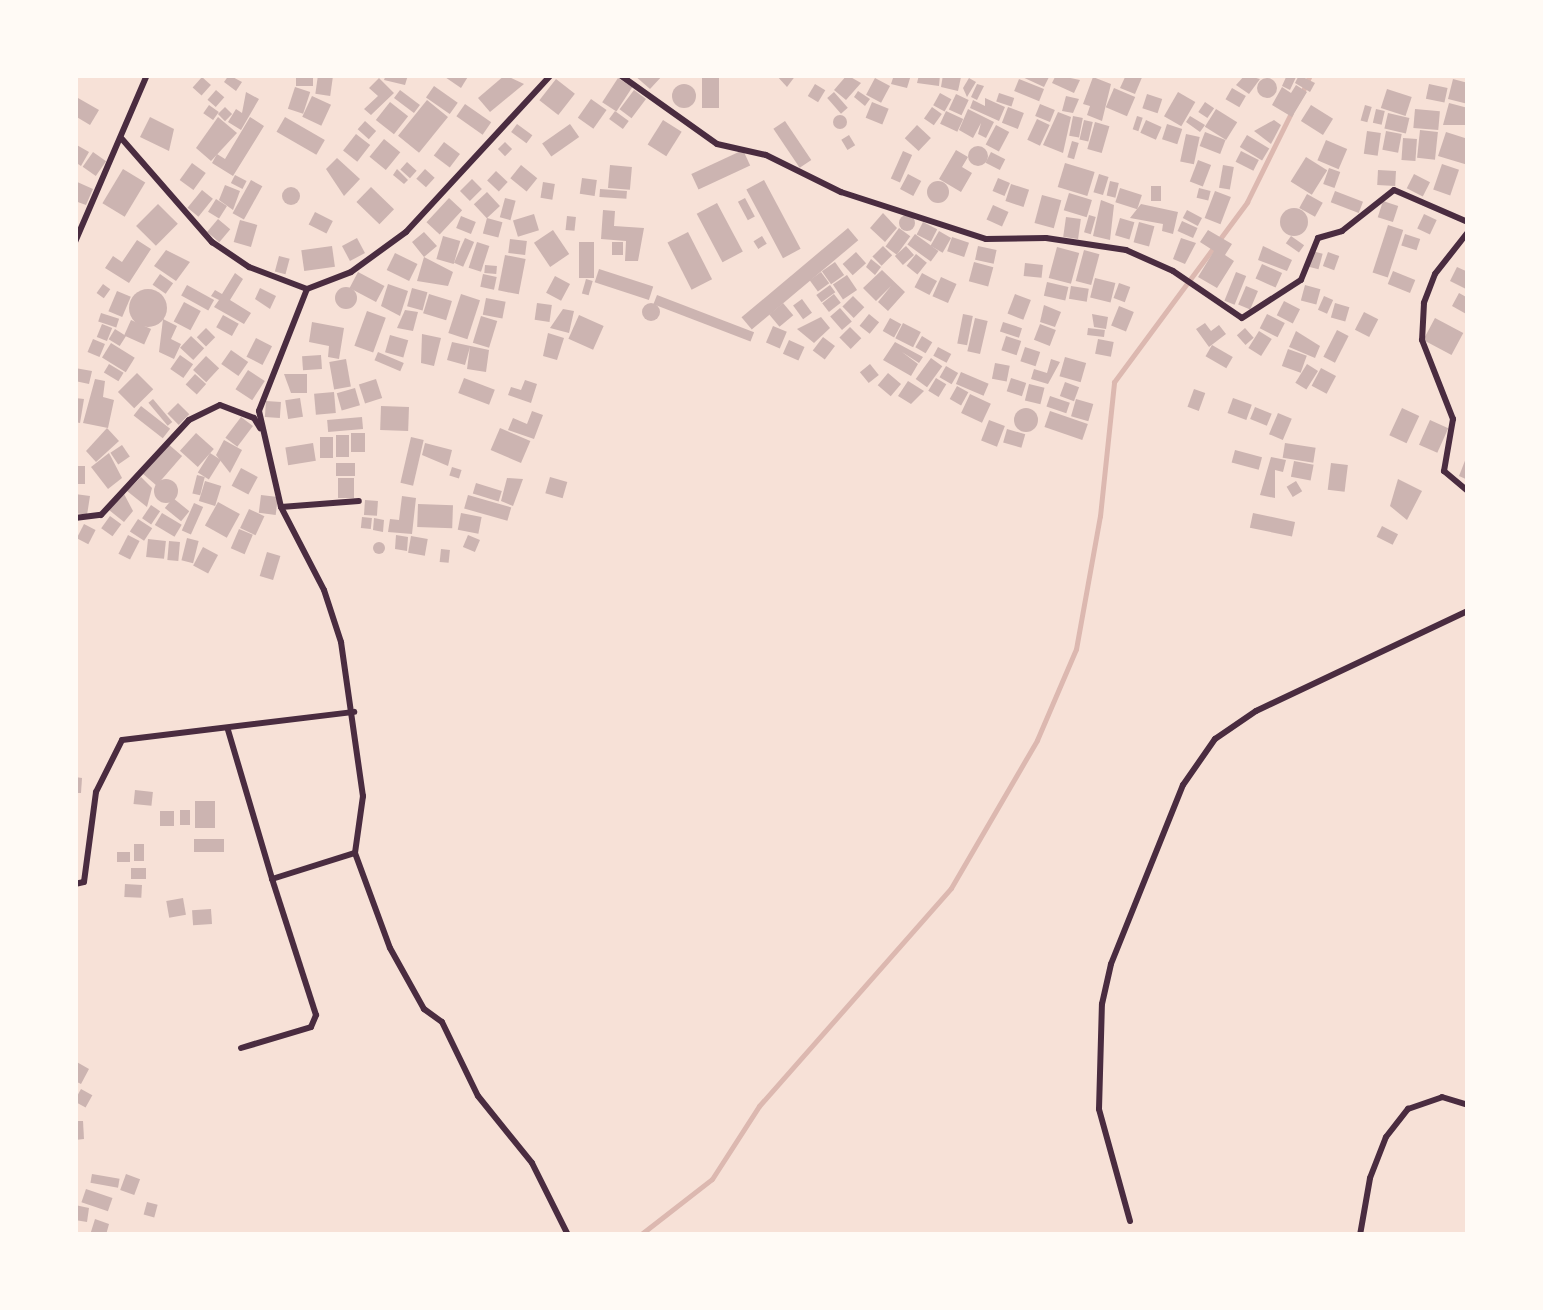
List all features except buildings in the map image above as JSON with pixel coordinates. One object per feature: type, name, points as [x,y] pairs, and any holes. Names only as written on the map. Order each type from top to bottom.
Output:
[{"type":"street","points":[[75,242],[147,75]]},
{"type":"street","points":[[122,139],[212,242],[249,266],[307,289],[351,272],[406,232],[551,75]]},
{"type":"street","points":[[620,75],[717,144],[766,155],[841,192],[986,238],[1046,238],[1126,250],[1173,272],[1242,318],[1301,280],[1318,238],[1342,231],[1394,190],[1468,222]]},
{"type":"street","points":[[1468,232],[1435,274],[1424,303],[1422,340],[1453,419],[1444,471],[1468,491]]},
{"type":"street","points":[[307,289],[258,410],[282,506],[324,590],[354,712],[363,796],[356,853],[390,948],[424,1010],[442,1022],[478,1096],[532,1163],[568,1235]]},
{"type":"street","points":[[75,518],[101,515],[189,420],[220,405],[254,418],[262,432]]},
{"type":"street","points":[[282,506],[359,501]]},
{"type":"street","points":[[1130,1221],[1100,1109],[1102,1004],[1111,964],[1184,785],[1215,739],[1256,711],[1468,611]]},
{"type":"street","points":[[75,884],[84,882],[96,792],[122,740],[354,712]]},
{"type":"street","points":[[228,730],[316,1015],[311,1027],[242,1048]]},
{"type":"street","points":[[272,879],[356,853]]},
{"type":"street","points":[[1360,1235],[1370,1178],[1386,1137],[1408,1110],[1442,1097],[1468,1106]]},
{"type":"waterway","points":[[1301,95],[1310,75]]},
{"type":"waterway","points":[[640,1235],[712,1179],[759,1106],[951,888],[1037,740],[1076,649],[1100,516],[1114,382],[1247,202],[1291,113]]}]
